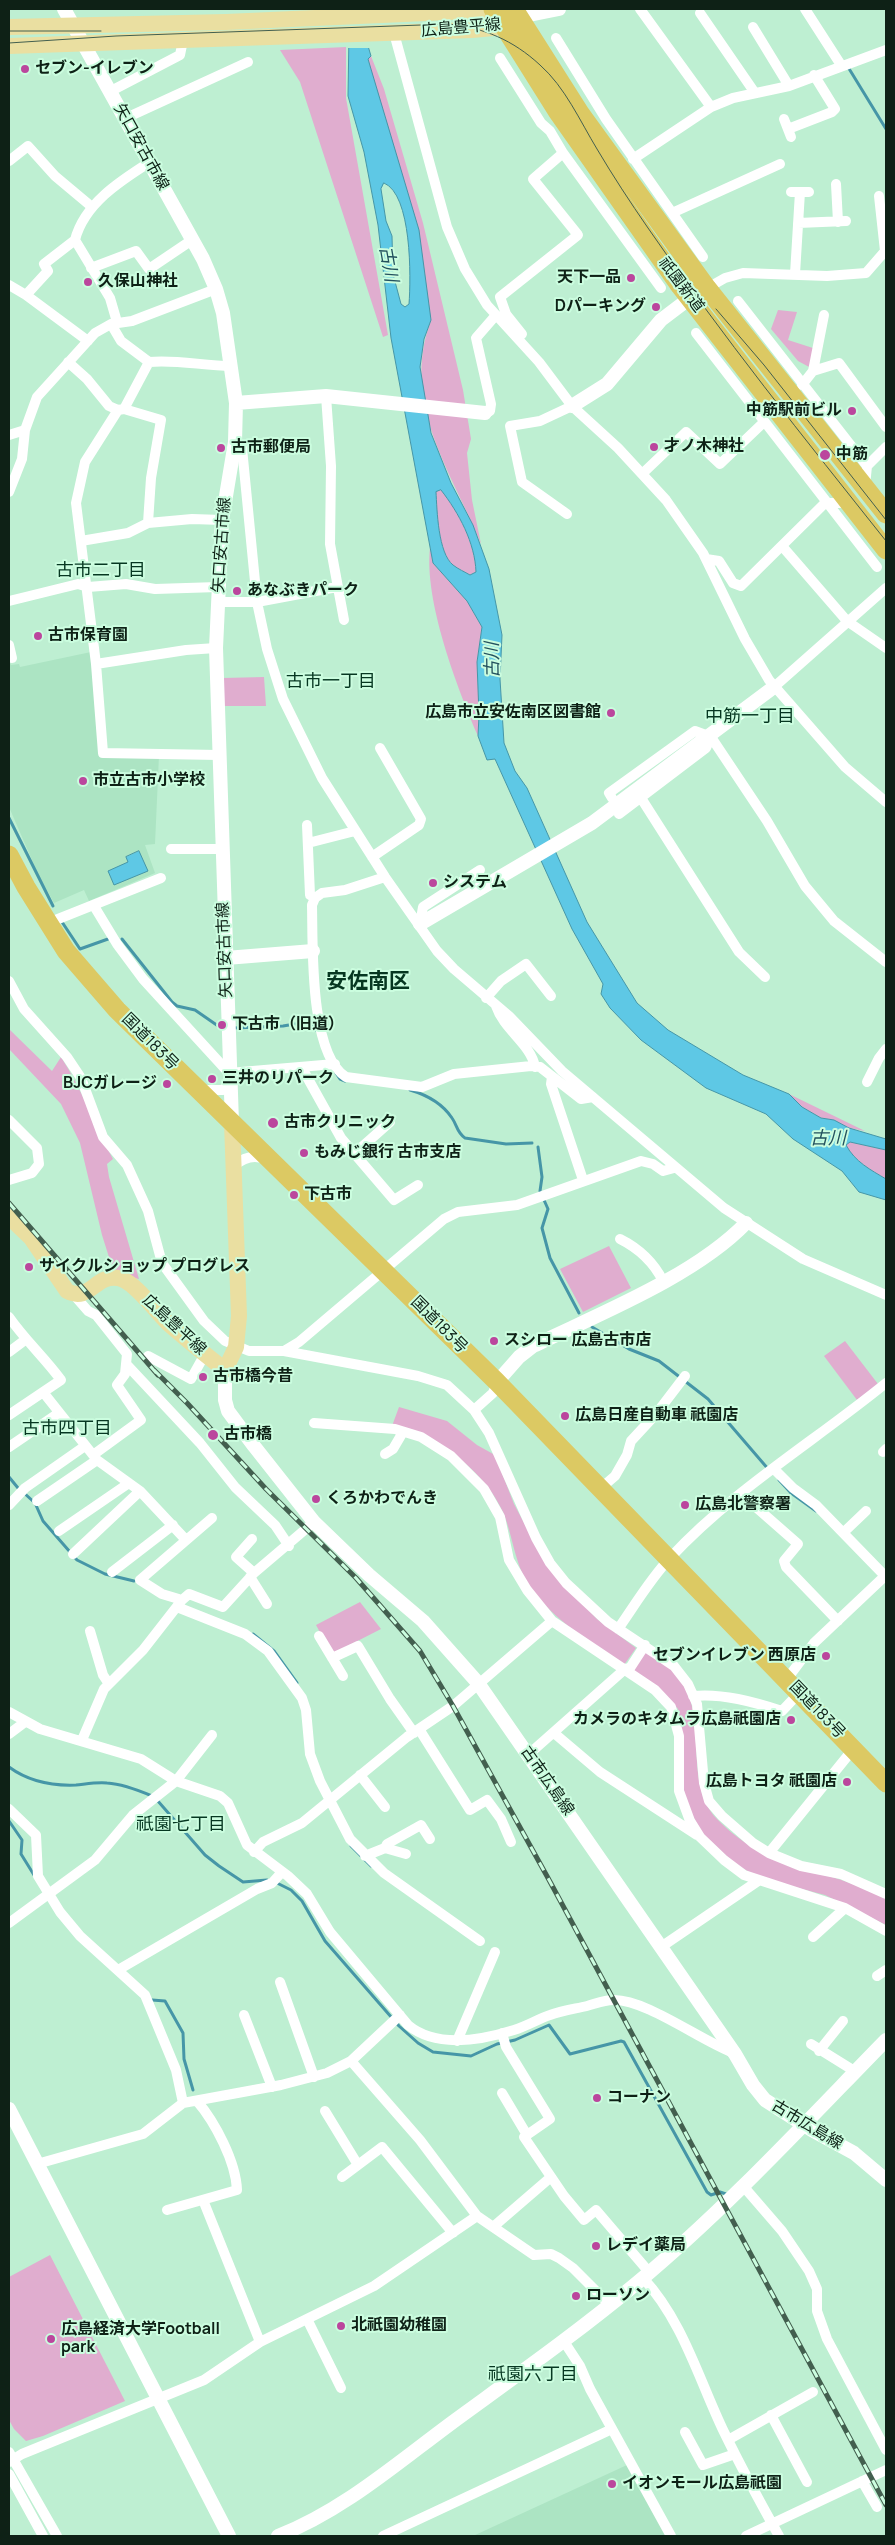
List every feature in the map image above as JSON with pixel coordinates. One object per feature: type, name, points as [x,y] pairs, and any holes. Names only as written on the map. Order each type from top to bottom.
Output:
[{"type":"highway","name":"祇園新道","points":[[493,9],[512,18],[580,113],[690,298],[886,550]]},
{"type":"highway","name":"祇園新道","points":[[512,18],[557,111],[643,217],[706,288],[886,514]]},
{"type":"highway","name":"国道183号","points":[[9,855],[48,924],[66,951],[93,984],[497,1382],[794,1686],[886,1783]]},
{"type":"main road","name":"広島豊平線","points":[[9,27],[239,22],[493,9]]},
{"type":"main road","name":"広島豊平線","points":[[9,46],[388,33],[512,18]]},
{"type":"main road","points":[[226,1370],[236,1347],[240,1316],[232,1123]]},
{"type":"main road","points":[[9,1217],[31,1238],[59,1283],[74,1295]]},
{"type":"main road","name":"広島豊平線","points":[[74,1295],[82,1295],[109,1277],[120,1278],[129,1282],[169,1324],[226,1370]]},
{"type":"street","name":"矢口安古市線","points":[[64,9],[150,162],[216,289],[223,313],[231,366],[236,403],[235,442],[222,520],[216,648],[232,1123]]},
{"type":"street","points":[[512,18],[559,9]]},
{"type":"street","points":[[640,9],[711,107]]},
{"type":"street","points":[[818,9],[806,11],[841,66]]},
{"type":"street","points":[[700,13],[755,93]]},
{"type":"street","points":[[753,27],[789,86]]},
{"type":"street","points":[[388,33],[447,227],[465,269],[487,305],[524,346],[572,406],[666,500],[706,559],[745,639],[774,687],[845,767],[886,802]]},
{"type":"street","points":[[556,38],[606,119],[703,257]]},
{"type":"street","points":[[111,91],[180,55],[183,40]]},
{"type":"street","points":[[633,159],[711,107],[755,93],[789,86],[814,75],[886,50]]},
{"type":"street","points":[[500,58],[540,123],[550,131],[563,153],[661,288]]},
{"type":"street","points":[[126,118],[248,62]]},
{"type":"street","points":[[787,128],[832,112],[835,109],[814,75]]},
{"type":"street","points":[[550,131],[557,111]]},
{"type":"street","points":[[580,113],[606,119]]},
{"type":"street","points":[[9,161],[28,146],[55,176],[92,208]]},
{"type":"street","points":[[524,346],[522,334],[506,314],[500,297],[578,234],[533,179],[563,153]]},
{"type":"street","points":[[26,295],[48,272],[44,264],[75,240],[79,226],[92,208],[129,175],[150,162]]},
{"type":"street","points":[[672,214],[780,164]]},
{"type":"street","points":[[798,223],[842,222],[836,184]]},
{"type":"street","points":[[795,274],[800,192]]},
{"type":"street","points":[[609,217],[643,217],[658,194]]},
{"type":"street","points":[[567,514],[522,482],[510,426],[540,420],[572,406],[607,384],[661,320],[706,288],[743,272],[827,276],[866,273],[886,251],[879,196]]},
{"type":"street","points":[[75,240],[110,298],[116,314],[114,323],[121,341],[149,362],[160,361],[203,366],[231,366]]},
{"type":"street","points":[[91,268],[136,251],[150,269],[192,240]]},
{"type":"street","points":[[9,285],[26,295],[88,341]]},
{"type":"street","points":[[9,492],[22,459],[25,430],[37,397],[88,341],[114,323],[132,320],[216,289]]},
{"type":"street","points":[[738,301],[867,466]]},
{"type":"street","points":[[236,403],[326,396],[482,414],[490,410],[491,404],[476,338],[496,314]]},
{"type":"street","points":[[802,385],[813,371],[824,315]]},
{"type":"street","points":[[696,333],[876,567]]},
{"type":"street","points":[[765,361],[788,366]]},
{"type":"street","points":[[68,362],[87,379],[108,406],[160,420],[151,478],[148,523]]},
{"type":"street","points":[[149,362],[121,409],[85,462],[76,503],[96,664],[103,753],[219,755]]},
{"type":"street","points":[[813,371],[839,363],[886,427]]},
{"type":"street","points":[[746,399],[751,378]]},
{"type":"street","points":[[326,396],[331,466],[330,544],[344,620]]},
{"type":"street","points":[[642,474],[686,432],[720,464],[764,422]]},
{"type":"street","points":[[9,435],[25,430]]},
{"type":"street","points":[[235,442],[242,448],[257,602],[266,649],[283,699],[322,778],[384,877],[420,924],[437,951],[562,1071],[674,1168],[746,1224],[803,1259],[886,1296]]},
{"type":"street","points":[[865,487],[867,466],[886,447]]},
{"type":"street","points":[[706,559],[719,561],[733,582],[741,586],[827,503],[849,503]]},
{"type":"street","points":[[81,541],[128,533],[148,523],[192,519],[222,520]]},
{"type":"street","points":[[782,546],[847,621],[886,648]]},
{"type":"street","points":[[9,601],[78,584],[85,586],[126,584],[155,589],[218,587]]},
{"type":"street","points":[[218,602],[257,602],[337,587]]},
{"type":"street","points":[[420,924],[592,823],[711,737],[774,687],[886,588]]},
{"type":"street","points":[[9,645],[12,658]]},
{"type":"street","points":[[96,664],[151,657],[186,650],[216,648]]},
{"type":"street","points":[[612,798],[609,793],[695,731],[711,737],[768,821],[806,886],[834,920],[886,962]]},
{"type":"street","points":[[617,810],[619,814],[706,748],[711,737]]},
{"type":"street","points":[[372,857],[420,825],[421,819],[380,748]]},
{"type":"street","points":[[641,798],[738,952],[765,977]]},
{"type":"street","points":[[306,825],[310,894],[315,898]]},
{"type":"street","points":[[308,843],[355,831]]},
{"type":"street","points":[[171,849],[222,849]]},
{"type":"street","points":[[420,924],[423,907],[480,870]]},
{"type":"street","points":[[384,877],[344,890],[322,893],[315,898],[312,904],[318,1021],[331,1064],[346,1077],[422,1087],[463,1072],[535,1066],[540,1067],[580,1099],[593,1097]]},
{"type":"street","points":[[48,924],[161,878]]},
{"type":"street","points":[[94,906],[117,944],[143,979],[230,1079]]},
{"type":"street","points":[[226,958],[313,950]]},
{"type":"street","points":[[486,998],[501,982],[526,964],[551,996]]},
{"type":"street","points":[[9,981],[24,1009],[68,1058],[80,1078],[104,1137],[127,1166],[148,1210],[164,1268],[204,1321],[225,1341],[249,1351],[284,1351],[418,1376],[447,1385],[474,1410],[489,1433],[536,1538],[550,1563],[566,1583],[608,1622],[674,1666],[693,1696],[697,1704],[704,1783],[709,1801],[722,1816],[753,1843],[769,1853],[801,1866],[840,1874],[886,1894]]},
{"type":"street","points":[[496,1006],[500,1020],[529,1051],[535,1066]]},
{"type":"street","points":[[867,1082],[879,1058],[886,1049]]},
{"type":"street","points":[[199,1090],[222,1090],[230,1079],[331,1064]]},
{"type":"street","points":[[302,1068],[330,1121],[354,1154],[394,1200],[418,1184]]},
{"type":"street","points":[[552,1077],[550,1084],[584,1180]]},
{"type":"street","points":[[9,1120],[37,1148],[39,1164],[32,1173],[9,1180]]},
{"type":"street","points":[[354,1154],[390,1122]]},
{"type":"street","points":[[234,1166],[247,1157],[258,1156],[277,1165]]},
{"type":"street","points":[[284,1351],[300,1342],[444,1219],[458,1212],[505,1208],[641,1161],[653,1164],[663,1171],[674,1168]]},
{"type":"street","points":[[474,1410],[493,1393],[497,1382],[519,1357],[534,1346],[682,1271],[746,1224]]},
{"type":"street","points":[[620,1239],[634,1246],[658,1271],[663,1281]]},
{"type":"street","points":[[37,1501],[142,1420],[117,1385],[125,1374],[127,1354],[96,1315],[88,1311],[74,1295]]},
{"type":"street","points":[[9,1317],[26,1340],[46,1360],[61,1380],[9,1415]]},
{"type":"street","points":[[9,1352],[26,1340]]},
{"type":"street","points":[[148,1356],[191,1378],[206,1354]]},
{"type":"street","points":[[127,1366],[200,1443],[235,1487],[275,1525],[289,1546]]},
{"type":"street","name":"古市広島線","points":[[226,1370],[224,1400],[228,1410],[314,1522],[369,1576],[423,1621],[478,1683],[735,2054],[752,2085],[765,2100],[804,2125],[854,2153],[886,2180]]},
{"type":"street","points":[[601,1488],[615,1476],[634,1437],[656,1414],[683,1379]]},
{"type":"street","points":[[618,1628],[668,1559],[713,1516],[886,1383]]},
{"type":"street","points":[[43,1392],[95,1458],[140,1491],[186,1540]]},
{"type":"street","points":[[9,1448],[59,1413]]},
{"type":"street","points":[[314,1423],[403,1432],[421,1437],[451,1456],[484,1489],[500,1517],[509,1560],[527,1590],[552,1621],[655,1690],[671,1707],[679,1736],[679,1791],[690,1822],[700,1837]]},
{"type":"street","points":[[384,1454],[398,1442],[403,1432]]},
{"type":"street","points":[[9,1505],[25,1488],[85,1446]]},
{"type":"street","points":[[693,1696],[707,1694],[757,1703],[782,1711],[814,1642],[885,1578],[844,1532],[816,1505],[771,1472]]},
{"type":"street","points":[[59,1531],[129,1483]]},
{"type":"street","points":[[73,1554],[140,1491]]},
{"type":"street","points":[[741,1494],[798,1544],[784,1561],[786,1567],[838,1621]]},
{"type":"street","points":[[844,1532],[866,1511]]},
{"type":"street","points":[[212,1518],[140,1580],[157,1592],[245,1634],[268,1651],[302,1698],[306,1710],[310,1754],[320,1781],[350,1839],[384,1873],[480,1941]]},
{"type":"street","points":[[82,1740],[86,1728],[109,1684],[143,1650],[189,1594],[223,1607],[252,1575],[289,1546],[314,1522]]},
{"type":"street","points":[[112,1572],[173,1525]]},
{"type":"street","points":[[252,1539],[236,1557],[252,1575],[267,1604]]},
{"type":"street","points":[[254,1852],[263,1842],[302,1823],[360,1775],[460,1701],[478,1683],[552,1621]]},
{"type":"street","points":[[90,1631],[103,1674],[109,1684]]},
{"type":"street","points":[[319,1636],[343,1676]]},
{"type":"street","points":[[529,1754],[625,1669],[630,1668],[645,1645]]},
{"type":"street","points":[[332,1658],[358,1646],[390,1699],[417,1731],[470,1810],[487,1800],[501,1819],[511,1842]]},
{"type":"street","points":[[9,1712],[24,1722],[40,1729],[141,1759],[176,1781],[205,1789],[228,1803],[247,1845],[307,1894],[330,1932],[400,2015],[418,2033],[457,2041],[515,2030],[550,2015],[612,2000],[640,2006],[693,2032],[717,2047],[735,2054]]},
{"type":"street","points":[[9,1734],[24,1722]]},
{"type":"street","points":[[554,1733],[600,1772],[700,1837],[724,1860],[744,1875],[845,1908],[886,1930]]},
{"type":"street","points":[[9,1923],[94,1860],[133,1815],[176,1781],[212,1735]]},
{"type":"street","points":[[769,1853],[854,1748]]},
{"type":"street","points":[[360,1775],[385,1807]]},
{"type":"street","points":[[9,1809],[36,1836],[38,1876],[49,1894],[80,1936],[144,1995],[176,2070],[183,2103]]},
{"type":"street","points":[[365,1856],[385,1848],[387,1844],[421,1825],[430,1839]]},
{"type":"street","points":[[385,1848],[406,1854]]},
{"type":"street","points":[[118,1970],[257,1889],[272,1883],[282,1872]]},
{"type":"street","points":[[661,1947],[758,1881]]},
{"type":"street","points":[[813,1937],[845,1908]]},
{"type":"street","points":[[457,2041],[495,1952]]},
{"type":"street","points":[[280,1982],[314,2077]]},
{"type":"street","points":[[244,2015],[272,2087]]},
{"type":"street","points":[[38,2164],[143,2134],[183,2103],[272,2087],[314,2077],[350,2061],[400,2015]]},
{"type":"street","points":[[820,2051],[843,2021]]},
{"type":"street","points":[[502,2033],[506,2047],[550,2118],[524,2137],[551,2177],[584,2220],[596,2210],[646,2275],[678,2328],[728,2440],[779,2536]]},
{"type":"street","points":[[278,2536],[323,2516],[610,2305],[744,2187],[886,2040]]},
{"type":"street","points":[[811,2044],[856,2072]]},
{"type":"street","points":[[350,2061],[420,2140],[477,2216],[534,2255],[551,2254],[574,2268],[610,2305]]},
{"type":"street","points":[[502,2093],[527,2135]]},
{"type":"street","points":[[167,2210],[237,2190],[236,2174],[208,2114],[197,2101]]},
{"type":"street","points":[[9,2109],[229,2536]]},
{"type":"street","points":[[325,2111],[358,2165]]},
{"type":"street","points":[[342,2177],[382,2147],[453,2233]]},
{"type":"street","points":[[493,2227],[551,2177]]},
{"type":"street","points":[[744,2187],[782,2231],[809,2271],[817,2289],[817,2311],[827,2339],[886,2450]]},
{"type":"street","points":[[203,2200],[260,2342]]},
{"type":"street","points":[[57,2536],[10,2458],[204,2380],[260,2342],[374,2286],[477,2216]]},
{"type":"street","points":[[307,2319],[341,2388]]},
{"type":"street","points":[[563,2340],[580,2366],[590,2389],[671,2536]]},
{"type":"street","points":[[728,2440],[813,2392]]},
{"type":"street","points":[[772,2415],[807,2482]]},
{"type":"street","points":[[383,2536],[612,2429]]},
{"type":"street","points":[[686,2432],[702,2465],[735,2454]]},
{"type":"street","points":[[746,2536],[886,2470]]},
{"type":"street","points":[[9,2474],[43,2536]]},
{"type":"street","points":[[862,2481],[877,2507]]},
{"type":"shaded area","points":[[346,47],[346,98],[388,335],[383,337],[300,82],[280,50]]},
{"type":"shaded area","points":[[371,56],[384,89],[423,223],[463,390],[471,439],[467,453],[472,500],[481,544],[444,462],[425,408],[422,380],[423,350],[431,320],[368,59]]},
{"type":"shaded area","points":[[778,310],[797,312],[788,340],[816,349],[811,368],[798,361],[771,329]]},
{"type":"shaded area","points":[[442,490],[460,519],[473,550],[476,572],[470,575],[453,565],[444,551],[439,531],[435,491]]},
{"type":"shaded area","points":[[430,548],[433,563],[467,601],[482,627],[477,662],[478,736],[452,669],[437,618],[429,569]]},
{"type":"shaded area","name":"市立古市小学校","points":[[91,652],[100,754],[159,755],[155,844],[145,845],[155,873],[89,901],[84,890],[54,903],[38,874],[9,807],[9,661],[11,665],[19,664],[20,667]]},
{"type":"shaded area","points":[[264,677],[266,706],[223,706],[223,678]]},
{"type":"shaded area","points":[[9,1029],[52,1071],[61,1057],[75,1082],[113,1159],[107,1164],[109,1177],[139,1279],[114,1273],[102,1235],[80,1143],[61,1104],[9,1049]]},
{"type":"shaded area","points":[[789,1094],[865,1131],[849,1128],[834,1120],[821,1118],[802,1107]]},
{"type":"shaded area","points":[[850,1142],[886,1150],[886,1179],[854,1156],[846,1145]]},
{"type":"shaded area","points":[[609,1246],[631,1288],[583,1312],[560,1269]]},
{"type":"shaded area","points":[[845,1341],[878,1384],[857,1400],[824,1356]]},
{"type":"shaded area","points":[[399,1407],[447,1421],[477,1445],[495,1455],[514,1504],[547,1566],[597,1619],[636,1648],[624,1665],[562,1621],[540,1599],[525,1579],[503,1512],[489,1488],[470,1468],[448,1450],[421,1434],[392,1426]]},
{"type":"shaded area","points":[[360,1602],[381,1629],[332,1654],[316,1625]]},
{"type":"shaded area","points":[[646,1651],[671,1667],[686,1687],[692,1706],[695,1726],[700,1785],[706,1803],[717,1819],[736,1836],[756,1849],[777,1859],[864,1888],[886,1899],[886,1925],[825,1895],[760,1878],[735,1864],[702,1833],[686,1803],[682,1778],[682,1734],[678,1709],[665,1695],[633,1671]]},
{"type":"shaded area","name":"広島経済大学Football park","points":[[50,2255],[125,2401],[43,2436],[26,2441],[14,2429],[9,2420],[9,2277]]},
{"type":"shaded area","name":"イオンモール広島祇園","points":[[627,2465],[667,2536],[473,2536]]},
{"type":"water","name":"古川","points":[[332,9],[357,9],[371,56],[368,59],[419,230],[431,320],[424,339],[420,367],[431,433],[451,483],[473,525],[489,569],[502,635],[500,679],[504,743],[515,771],[527,788],[587,922],[637,1003],[668,1030],[743,1075],[789,1094],[802,1107],[821,1118],[834,1120],[849,1128],[886,1139],[886,1150],[850,1142],[846,1145],[859,1161],[886,1179],[886,1200],[859,1192],[842,1171],[793,1139],[766,1114],[706,1088],[641,1040],[610,1008],[601,994],[603,984],[572,929],[495,759],[487,760],[478,736],[477,662],[482,627],[467,601],[433,563],[391,338],[378,225],[364,152],[348,96],[349,33],[344,20]],"holes":[[[384,183],[393,190],[405,219],[410,276],[409,304],[405,307],[401,304],[393,274],[392,236],[386,221],[381,189]],[[441,490],[460,518],[473,550],[476,572],[470,575],[453,565],[444,551],[439,531],[436,500],[436,492]]]},
{"type":"water","points":[[139,851],[148,871],[114,885],[108,871],[128,862],[126,857]]},
{"type":"pier","points":[[360,9],[372,48],[347,48],[347,34],[342,21]]},
{"type":"waterway","points":[[848,67],[886,129]]},
{"type":"waterway","points":[[9,818],[53,906]]},
{"type":"waterway","points":[[62,922],[80,949],[108,939]]},
{"type":"waterway","points":[[122,939],[172,1002],[177,1006],[195,1010],[221,1028]]},
{"type":"waterway","points":[[234,1028],[283,1026],[307,1022],[312,1023],[316,1030]]},
{"type":"waterway","points":[[334,1070],[340,1079],[345,1081]]},
{"type":"waterway","points":[[410,1090],[428,1097],[444,1108],[452,1118],[460,1134],[465,1138],[506,1144],[532,1143]]},
{"type":"waterway","points":[[538,1147],[542,1177],[540,1191],[548,1209],[542,1228],[550,1258],[579,1313]]},
{"type":"waterway","points":[[592,1327],[629,1349],[659,1361],[708,1399],[769,1470]]},
{"type":"waterway","points":[[9,1477],[18,1488]]},
{"type":"waterway","points":[[779,1480],[791,1493],[816,1511]]},
{"type":"waterway","points":[[24,1493],[35,1503],[43,1521],[77,1560],[105,1574],[134,1581]]},
{"type":"waterway","points":[[253,1634],[274,1651],[297,1683]]},
{"type":"waterway","points":[[9,1767],[24,1776],[49,1783],[67,1785],[113,1784],[152,1796]]},
{"type":"waterway","points":[[157,1800],[205,1855],[219,1866],[243,1882],[267,1880]]},
{"type":"waterway","points":[[9,1821],[22,1840],[21,1854],[34,1875]]},
{"type":"waterway","points":[[351,1846],[371,1866]]},
{"type":"waterway","points":[[275,1882],[291,1890],[302,1901],[325,1941],[399,2026],[418,2043],[433,2052],[471,2056],[497,2044],[515,2040],[549,2025],[570,2054],[621,2041],[624,2042],[707,2192],[711,2195],[720,2192],[726,2194]]},
{"type":"waterway","points":[[152,2000],[165,2001],[183,2033],[184,2059],[193,2090]]},
{"type":"tram line","points":[[9,43],[116,36],[449,24],[486,32],[509,42],[530,56],[557,83],[622,189],[676,268],[764,387],[886,541]]},
{"type":"tram line","points":[[9,31],[101,31]]},
{"type":"tram line","points":[[716,309],[764,365],[886,520]]},
{"type":"railway","points":[[9,1203],[158,1375]]},
{"type":"railway","points":[[154,1370],[266,1489],[356,1578],[420,1651],[453,1706],[548,1878],[886,2505]]},
{"type":"place","name":"セブン-イレブン","points":[[25,69]]},
{"type":"place","name":"天下一品","points":[[631,278]]},
{"type":"place","name":"久保山神社","points":[[88,282]]},
{"type":"place","name":"Dパーキング","points":[[656,307]]},
{"type":"place","name":"中筋駅前ビル","points":[[852,411]]},
{"type":"place","name":"才ノ木神社","points":[[654,447]]},
{"type":"place","name":"古市郵便局","points":[[221,448]]},
{"type":"place","name":"中筋","points":[[825,455]]},
{"type":"place","name":"あなぶきパーク","points":[[237,591]]},
{"type":"place","name":"古市保育園","points":[[38,636]]},
{"type":"place","name":"広島市立安佐南区図書館","points":[[611,713]]},
{"type":"place","name":"市立古市小学校","points":[[83,781]]},
{"type":"place","name":"システム","points":[[433,883]]},
{"type":"place","name":"下古市（旧道）","points":[[222,1025]]},
{"type":"place","name":"三井のリパーク","points":[[212,1079]]},
{"type":"place","name":"BJCガレージ","points":[[167,1084]]},
{"type":"place","name":"古市クリニック","points":[[273,1123]]},
{"type":"place","name":"もみじ銀行 古市支店","points":[[304,1153]]},
{"type":"place","name":"下古市","points":[[294,1195]]},
{"type":"place","name":"サイクルショップ プログレス","points":[[29,1267]]},
{"type":"place","name":"スシロー 広島古市店","points":[[494,1341]]},
{"type":"place","name":"古市橋今昔","points":[[203,1377]]},
{"type":"place","name":"広島日産自動車 祇園店","points":[[565,1416]]},
{"type":"place","name":"古市橋","points":[[213,1435]]},
{"type":"place","name":"くろかわでんき","points":[[316,1499]]},
{"type":"place","name":"広島北警察署","points":[[685,1505]]},
{"type":"place","name":"セブンイレブン 西原店","points":[[826,1656]]},
{"type":"place","name":"カメラのキタムラ広島祇園店","points":[[791,1720]]},
{"type":"place","name":"広島トヨタ 祇園店","points":[[847,1782]]},
{"type":"place","name":"コーナン","points":[[597,2098]]},
{"type":"place","name":"レデイ薬局","points":[[596,2246]]},
{"type":"place","name":"ローソン","points":[[576,2296]]},
{"type":"place","name":"北祇園幼稚園","points":[[341,2326]]},
{"type":"place","name":"広島経済大学Football park","points":[[51,2339]]},
{"type":"place","name":"イオンモール広島祇園","points":[[612,2484]]},
{"type":"district","name":"古市二丁目","points":[[101,571]]},
{"type":"district","name":"古市一丁目","points":[[331,682]]},
{"type":"district","name":"中筋一丁目","points":[[750,717]]},
{"type":"district","name":"安佐南区","points":[[368,982]]},
{"type":"district","name":"古市四丁目","points":[[67,1429]]},
{"type":"district","name":"祇園七丁目","points":[[181,1825]]},
{"type":"district","name":"祇園六丁目","points":[[533,2375]]}]
